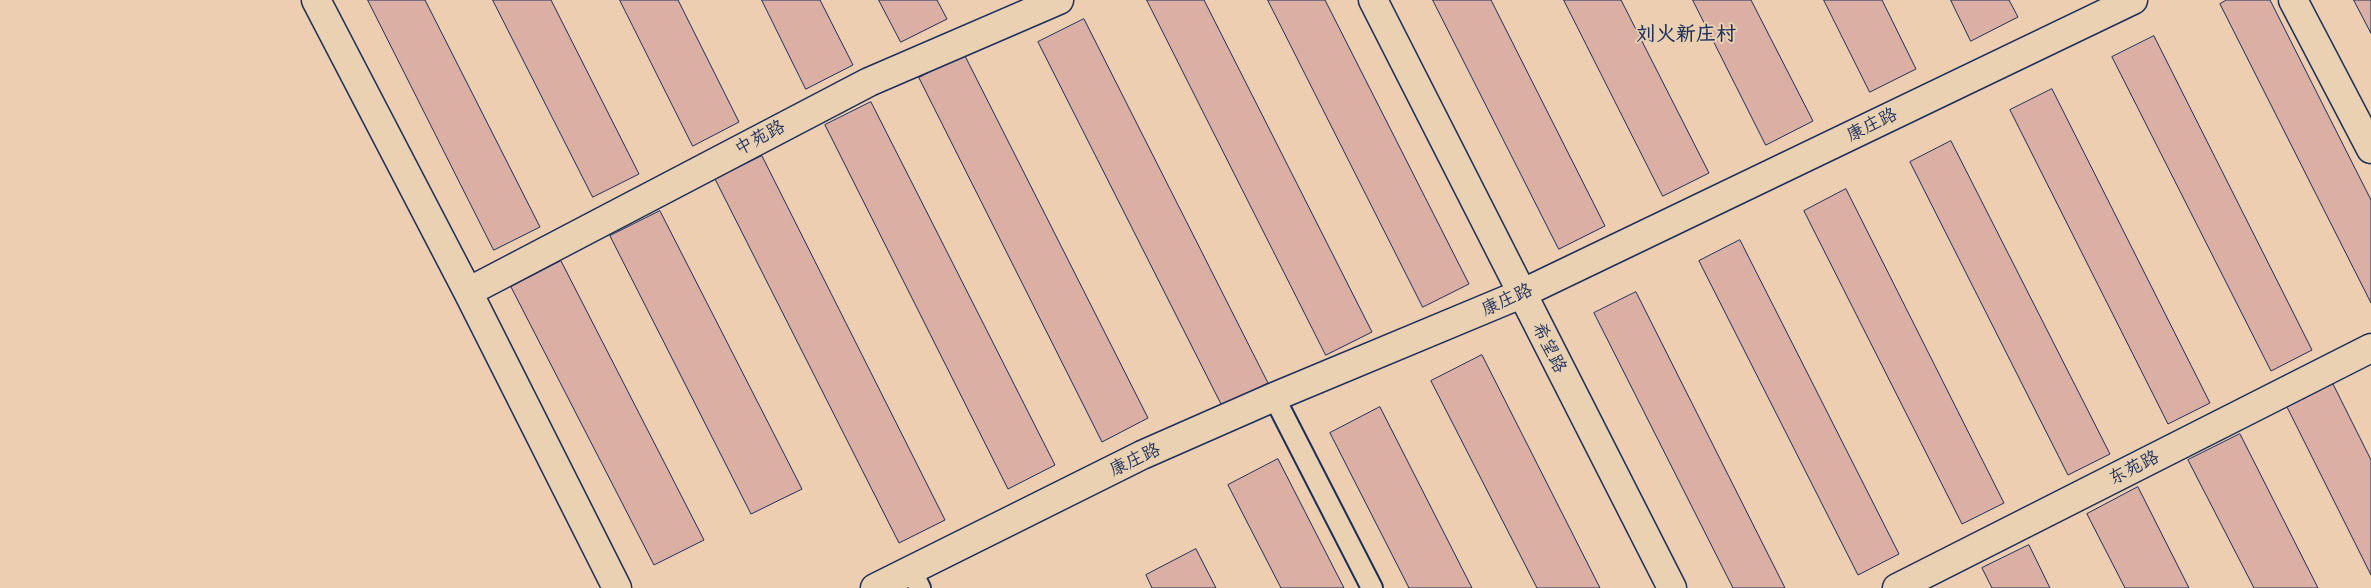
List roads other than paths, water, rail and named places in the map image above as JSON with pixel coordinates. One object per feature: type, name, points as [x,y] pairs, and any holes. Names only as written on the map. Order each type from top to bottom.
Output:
[{"type":"street","points":[[316,0],[468,292],[617,588]]},
{"type":"street","name":"中苑路","points":[[468,292],[868,82],[1059,0]]},
{"type":"street","name":"希望路","points":[[1373,0],[1672,588]]},
{"type":"street","name":"康庄路","points":[[875,588],[916,579],[1142,455],[1274,397],[1521,294],[2133,0]]},
{"type":"street","points":[[2293,0],[2371,149]]},
{"type":"street","name":"东苑路","points":[[1897,588],[2371,348]]},
{"type":"lane","points":[[1274,397],[1372,588]]},
{"type":"district","name":"刘火新庄村","points":[[1686,34]]}]
